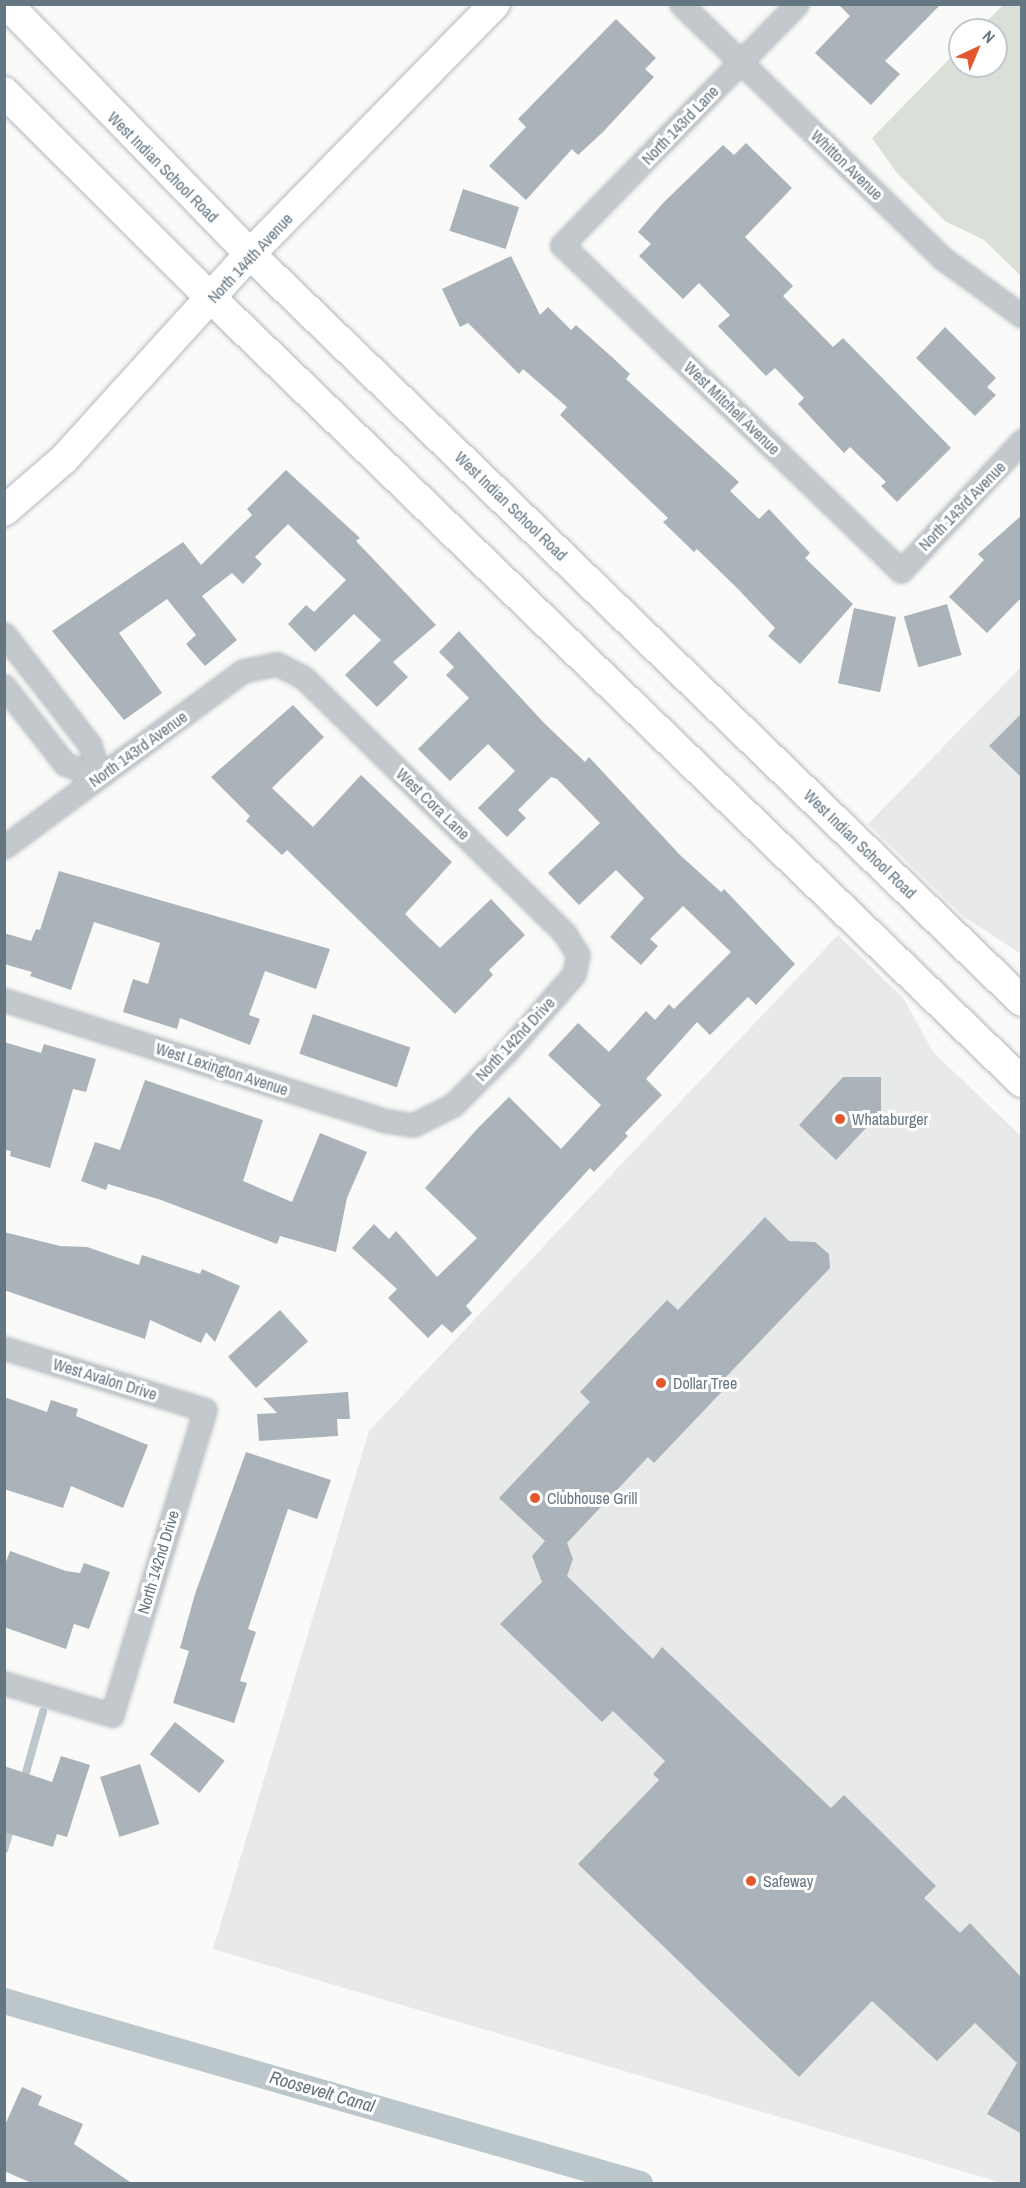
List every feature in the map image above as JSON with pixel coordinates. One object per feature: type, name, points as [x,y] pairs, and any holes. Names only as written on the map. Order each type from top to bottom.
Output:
[{"type":"main road","name":"West Indian School Road","points":[[7,4],[250,254],[1022,1001]]},
{"type":"main road","name":"North 144th Avenue","points":[[4,511],[64,459],[212,299],[250,254],[495,4]]},
{"type":"main road","points":[[4,92],[212,299],[1022,1082]]},
{"type":"street","name":"Whitton Avenue","points":[[681,4],[942,258],[1022,316]]},
{"type":"street","name":"North 143rd Lane","points":[[562,245],[797,4]]},
{"type":"street","name":"West Mitchell Avenue","points":[[562,245],[901,570]]},
{"type":"street","name":"North 143rd Avenue","points":[[901,570],[1022,441]]},
{"type":"street","points":[[4,634],[90,745],[99,777]]},
{"type":"street","name":"North 143rd Avenue","points":[[4,847],[243,671],[278,664]]},
{"type":"street","name":"West Cora Lane","points":[[278,664],[303,677],[565,934],[578,955]]},
{"type":"street","points":[[4,686],[65,764],[99,777]]},
{"type":"street","name":"North 142nd Drive","points":[[439,1115],[515,1042],[573,975],[578,955]]},
{"type":"street","name":"West Lexington Avenue","points":[[4,1000],[383,1120],[413,1125],[439,1115]]},
{"type":"street","name":"West Avalon Drive","points":[[4,1348],[205,1410]]},
{"type":"street","name":"North 142nd Drive","points":[[4,1683],[112,1715],[205,1410]]},
{"type":"shaded area","points":[[1003,5],[1021,5],[1021,276],[984,240],[945,221],[897,173],[872,138],[948,60],[948,78],[1008,78],[1008,18],[990,18]]},
{"type":"shaded area","points":[[1021,667],[1021,954],[964,917],[868,824]]},
{"type":"shaded area","points":[[838,935],[904,999],[933,1052],[1021,1136],[1021,2183],[1002,2183],[213,1949],[369,1431]]},
{"type":"building","points":[[838,4],[941,4],[885,61],[900,74],[871,105],[815,53],[850,16]]},
{"type":"building","points":[[616,19],[656,58],[645,69],[654,77],[603,132],[578,155],[572,149],[526,200],[489,166],[526,127],[518,119]]},
{"type":"building","points":[[746,143],[792,188],[745,237],[793,286],[783,296],[833,347],[843,338],[951,448],[897,502],[881,486],[886,482],[850,447],[844,453],[798,404],[804,398],[775,368],[766,376],[718,326],[730,315],[699,283],[683,299],[639,256],[651,244],[638,232],[663,203],[723,145],[734,155]]},
{"type":"building","points":[[463,189],[519,207],[506,249],[449,231]]},
{"type":"building","points":[[511,256],[540,315],[548,307],[571,330],[576,325],[613,358],[630,374],[626,379],[739,482],[730,491],[759,519],[769,509],[810,553],[805,558],[853,604],[800,664],[768,636],[775,628],[738,589],[697,549],[694,552],[663,522],[668,518],[560,415],[567,407],[523,369],[519,374],[468,323],[460,327],[442,289]]},
{"type":"building","points":[[945,327],[996,378],[987,387],[996,395],[975,416],[916,358]]},
{"type":"building","points":[[286,470],[360,538],[356,541],[436,625],[393,662],[408,677],[377,707],[345,675],[381,640],[354,614],[315,652],[288,624],[306,605],[314,612],[346,580],[288,524],[255,557],[262,564],[243,584],[232,573],[202,596],[237,640],[205,666],[186,644],[196,635],[167,599],[119,633],[162,693],[124,720],[52,631],[183,542],[201,565],[252,515],[247,509]]},
{"type":"building","points":[[1022,515],[1022,597],[987,633],[949,597],[984,560],[978,554]]},
{"type":"building","points":[[947,604],[962,655],[918,667],[904,616]]},
{"type":"building","points":[[854,608],[896,617],[880,692],[838,683]]},
{"type":"building","points":[[459,631],[545,724],[585,762],[589,757],[680,855],[721,892],[724,889],[795,964],[756,1005],[748,997],[710,1035],[697,1022],[646,1079],[662,1095],[625,1133],[628,1136],[594,1172],[590,1168],[466,1306],[472,1313],[452,1333],[442,1324],[428,1338],[388,1298],[397,1289],[352,1248],[374,1224],[389,1239],[396,1231],[437,1277],[477,1238],[425,1188],[478,1128],[509,1097],[561,1149],[601,1105],[548,1055],[578,1023],[609,1052],[646,1011],[655,1020],[669,1004],[674,1009],[731,952],[683,906],[650,939],[658,946],[641,965],[610,937],[644,898],[616,870],[579,905],[548,873],[600,823],[557,779],[551,777],[518,810],[526,818],[507,837],[478,808],[515,771],[488,744],[450,781],[418,749],[469,698],[446,675],[454,667],[439,652]]},
{"type":"building","points":[[293,705],[324,737],[272,788],[313,827],[361,775],[452,862],[405,914],[418,927],[440,948],[491,899],[525,935],[489,970],[493,975],[455,1014],[287,850],[282,855],[246,821],[250,816],[211,777]]},
{"type":"building","points":[[1022,713],[1022,778],[989,746]]},
{"type":"building","points":[[59,871],[330,949],[316,989],[265,971],[249,1015],[260,1019],[250,1045],[180,1018],[177,1029],[123,1012],[133,979],[148,984],[160,943],[94,922],[71,990],[30,976],[32,972],[4,964],[4,933],[31,941],[36,929],[40,930]]},
{"type":"building","points":[[313,1014],[410,1048],[397,1087],[299,1054]]},
{"type":"building","points":[[4,1042],[41,1053],[44,1044],[96,1059],[86,1092],[73,1089],[50,1168],[10,1156],[11,1151],[4,1150]]},
{"type":"building","name":"Whataburger","points":[[843,1077],[881,1077],[881,1112],[836,1160],[799,1125]]},
{"type":"building","points":[[145,1080],[263,1120],[243,1181],[292,1202],[320,1133],[367,1152],[347,1198],[336,1252],[280,1236],[277,1244],[161,1200],[108,1184],[106,1190],[81,1181],[95,1142],[120,1150]]},
{"type":"building","points":[[765,1217],[789,1241],[815,1242],[829,1254],[830,1268],[725,1378],[730,1383],[654,1463],[648,1457],[567,1543],[573,1559],[567,1576],[653,1659],[662,1647],[831,1808],[844,1795],[936,1886],[924,1898],[960,1933],[970,1923],[1022,1978],[1022,2134],[987,2114],[1017,2063],[975,2023],[937,2061],[872,2001],[799,2077],[578,1864],[659,1780],[653,1774],[665,1761],[613,1711],[602,1722],[500,1624],[542,1582],[532,1556],[545,1541],[499,1498],[590,1402],[580,1392],[667,1300],[678,1310]]},
{"type":"building","points":[[4,1232],[60,1246],[87,1247],[139,1265],[142,1255],[200,1274],[202,1269],[240,1286],[215,1342],[206,1332],[201,1343],[150,1320],[145,1339],[4,1290]]},
{"type":"building","points":[[280,1310],[308,1341],[256,1388],[228,1357]]},
{"type":"building","points":[[348,1392],[350,1419],[337,1419],[338,1436],[259,1441],[257,1414],[277,1413],[263,1398]]},
{"type":"building","points":[[4,1397],[47,1412],[51,1400],[78,1409],[76,1416],[148,1445],[123,1508],[71,1486],[63,1508],[4,1489]]},
{"type":"building","points":[[246,1452],[331,1480],[317,1519],[288,1509],[248,1629],[256,1632],[240,1681],[247,1683],[234,1723],[173,1703],[189,1651],[180,1648],[195,1594]]},
{"type":"building","points":[[10,1551],[66,1571],[80,1573],[84,1563],[110,1572],[89,1629],[74,1624],[66,1649],[4,1627],[4,1567]]},
{"type":"building","points":[[175,1722],[225,1761],[199,1793],[150,1754]]},
{"type":"building","points":[[61,1756],[90,1765],[67,1837],[57,1834],[53,1847],[4,1832],[4,1766],[52,1782]]},
{"type":"building","points":[[140,1764],[159,1824],[120,1837],[100,1777]]},
{"type":"building","points":[[22,2087],[42,2096],[38,2105],[83,2124],[74,2144],[133,2184],[34,2184],[4,2171],[4,2127]]},
{"type":"waterway","points":[[23,1783],[43,1712]]},
{"type":"waterway","points":[[4,1850],[12,1824]]},
{"type":"waterway","name":"Roosevelt Canal","points":[[4,2001],[640,2184]]},
{"type":"place","name":"Whataburger","points":[[840,1119]]},
{"type":"place","name":"Dollar Tree","points":[[661,1383]]},
{"type":"place","name":"Clubhouse Grill","points":[[535,1498]]},
{"type":"place","name":"Safeway","points":[[751,1881]]}]
